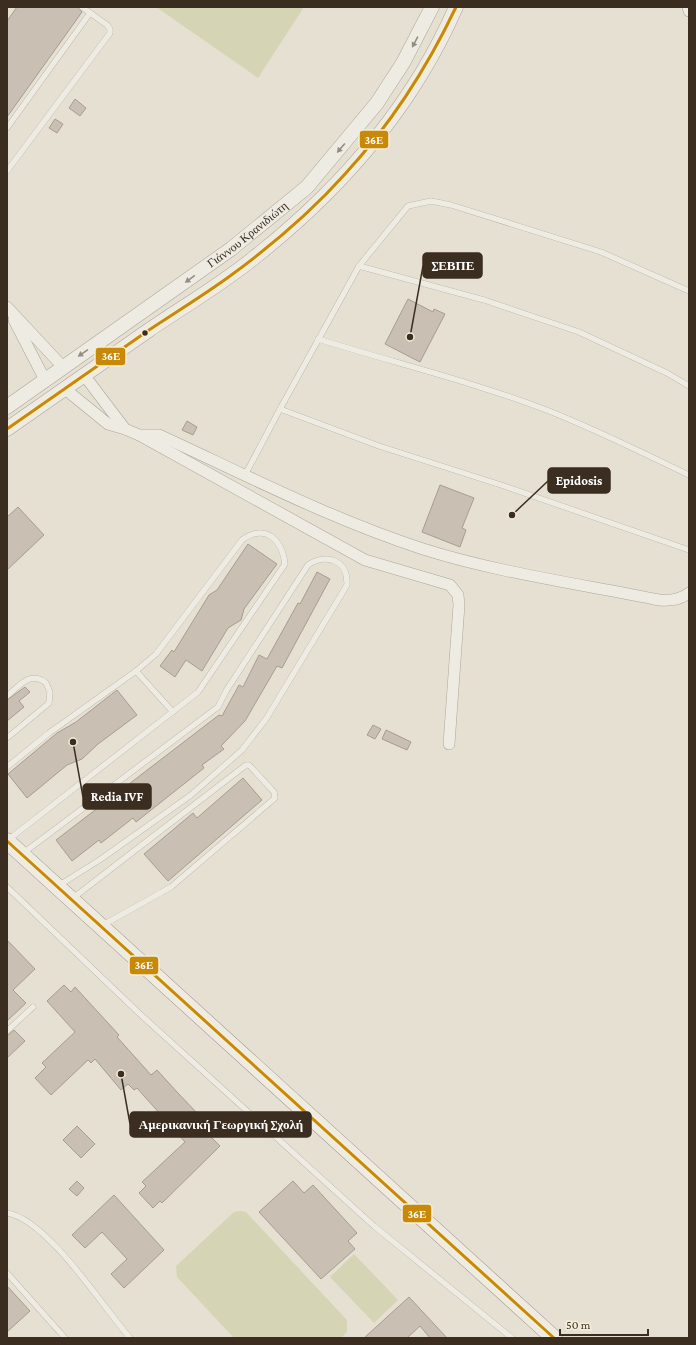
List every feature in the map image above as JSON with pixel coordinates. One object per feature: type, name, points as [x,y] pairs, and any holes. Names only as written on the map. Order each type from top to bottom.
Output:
[{"type":"main road","points":[[7,841],[554,1338]]},
{"type":"street","name":"Γιάννου Κρανιδιώτη","points":[[7,407],[231,249],[307,187],[377,103],[403,63],[432,7]]},
{"type":"street","name":"Γιάννου Κρανιδιώτη","points":[[7,429],[254,258],[309,212],[354,167],[384,129],[417,82],[445,33],[456,7]]},
{"type":"street","points":[[688,7],[689,11]]},
{"type":"street","points":[[7,307],[64,367]]},
{"type":"street","points":[[7,307],[45,380]]},
{"type":"street","points":[[84,375],[125,429]]},
{"type":"street","points":[[65,389],[108,424],[139,435],[365,560],[450,585],[458,595],[459,605],[449,744]]},
{"type":"street","points":[[139,435],[159,435],[313,508],[422,548],[475,564],[659,600],[671,601],[684,597],[689,593]]},
{"type":"lane","points":[[7,171],[110,33],[110,29],[107,25],[82,7]]},
{"type":"lane","points":[[7,128],[90,13]]},
{"type":"lane","points":[[245,475],[280,408],[359,266],[408,206],[431,201],[451,205],[601,252],[689,291]]},
{"type":"lane","points":[[359,266],[484,300],[580,332],[667,373],[689,386]]},
{"type":"lane","points":[[318,339],[501,394],[549,411],[592,429],[689,475]]},
{"type":"lane","points":[[280,408],[379,446],[501,485],[689,550]]},
{"type":"lane","points":[[7,767],[48,732],[136,671],[156,654],[242,540],[252,534],[263,534],[269,535],[278,541],[283,551],[285,564],[198,692],[7,841]]},
{"type":"lane","points":[[22,854],[218,706],[226,691],[308,565],[323,558],[339,564],[346,573],[347,585],[278,701],[242,750],[191,795],[101,859],[57,886]]},
{"type":"lane","points":[[136,671],[173,712]]},
{"type":"lane","points":[[7,696],[26,680],[34,677],[46,683],[50,692],[49,703],[7,738]]},
{"type":"lane","points":[[72,900],[246,765],[249,765],[274,792],[275,798],[172,887],[101,926]]},
{"type":"lane","points":[[7,887],[141,1015],[374,1226],[448,1288],[512,1338]]},
{"type":"lane","points":[[7,1031],[33,1006]]},
{"type":"lane","points":[[7,1213],[16,1215],[50,1241],[130,1338]]},
{"type":"lane","points":[[7,1273],[64,1338]]},
{"type":"green space","points":[[156,7],[304,7],[258,78]]},
{"type":"green space","points":[[234,1212],[246,1212],[347,1320],[347,1332],[341,1338],[234,1338],[177,1277],[176,1266]]},
{"type":"green space","points":[[354,1254],[398,1300],[374,1323],[330,1277]]},
{"type":"building","points":[[17,7],[78,7],[82,12],[7,117],[7,21]]},
{"type":"building","points":[[75,99],[86,108],[80,116],[69,108]]},
{"type":"building","points":[[55,119],[63,124],[57,133],[49,128]]},
{"type":"building","points":[[408,299],[433,312],[434,309],[445,314],[420,362],[385,344]]},
{"type":"building","points":[[187,421],[197,427],[193,435],[182,430]]},
{"type":"building","points":[[440,485],[474,498],[462,528],[466,530],[460,547],[422,532]]},
{"type":"building","points":[[18,507],[44,535],[7,570],[7,517]]},
{"type":"building","points":[[248,544],[277,564],[244,609],[241,620],[228,628],[202,671],[186,660],[175,677],[160,666],[172,650],[174,652],[209,595],[217,590]]},
{"type":"building","points":[[317,572],[330,579],[282,668],[277,666],[245,721],[221,746],[224,749],[202,765],[204,768],[136,822],[133,818],[101,843],[99,840],[72,861],[56,840],[219,715],[222,716],[239,685],[243,687],[259,655],[267,659],[298,603],[300,604]]},
{"type":"building","points":[[25,687],[30,692],[19,701],[24,707],[7,721],[7,700]]},
{"type":"building","points":[[117,690],[137,715],[98,744],[82,759],[67,765],[27,798],[8,774],[57,733],[76,722]]},
{"type":"building","points":[[373,725],[381,729],[375,739],[367,735]]},
{"type":"building","points":[[386,730],[411,742],[407,750],[382,739]]},
{"type":"building","points":[[243,778],[262,800],[168,881],[144,854],[193,813],[197,818]]},
{"type":"building","points":[[7,940],[35,969],[13,990],[26,1003],[7,1021]]},
{"type":"building","points":[[64,985],[71,992],[75,987],[119,1035],[117,1037],[151,1075],[157,1070],[196,1112],[191,1117],[220,1146],[162,1203],[160,1201],[153,1208],[139,1193],[146,1186],[142,1182],[185,1142],[137,1088],[134,1090],[128,1084],[121,1090],[95,1059],[91,1063],[88,1060],[51,1095],[35,1078],[46,1067],[42,1063],[75,1032],[47,1001]]},
{"type":"building","points":[[14,1030],[25,1041],[7,1058],[7,1036]]},
{"type":"building","points":[[77,1126],[95,1144],[81,1158],[63,1140]]},
{"type":"building","points":[[77,1181],[84,1188],[77,1196],[69,1189]]},
{"type":"building","points":[[293,1181],[304,1193],[313,1185],[357,1233],[348,1241],[355,1249],[321,1279],[259,1212]]},
{"type":"building","points":[[114,1195],[164,1250],[124,1288],[111,1274],[127,1259],[102,1232],[85,1248],[72,1235]]},
{"type":"building","points":[[7,1286],[30,1311],[7,1332]]},
{"type":"building","points":[[409,1297],[447,1338],[430,1338],[420,1326],[407,1338],[364,1338]]},
{"type":"transit line","name":"36Ε","points":[[7,429],[149,330],[230,276],[275,241],[304,215],[332,188],[362,155],[393,115],[433,52],[456,7]]},
{"type":"transit line","name":"36Ε","points":[[7,841],[554,1338]]},
{"type":"place","name":"ΣΕΒΠΕ","points":[[410,337]]},
{"type":"place","name":"Epidosis","points":[[512,515]]},
{"type":"place","name":"Redia IVF","points":[[73,742]]},
{"type":"place","name":"Αμερικανική Γεωργική Σχολή","points":[[121,1074]]}]
